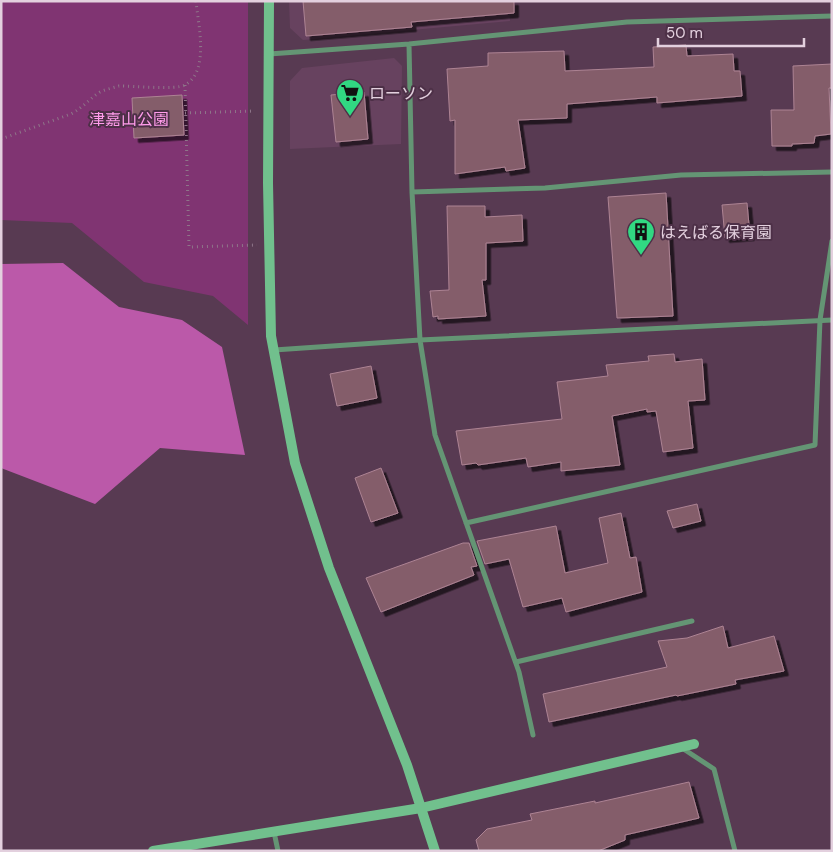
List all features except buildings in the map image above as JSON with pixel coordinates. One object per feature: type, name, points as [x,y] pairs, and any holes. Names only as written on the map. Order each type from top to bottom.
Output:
[{"type":"street","points":[[269,1],[268,183],[271,336],[295,462],[326,559],[407,765],[435,851]]},
{"type":"street","points":[[269,54],[409,44],[627,22],[832,16]]},
{"type":"street","points":[[409,44],[412,192],[420,340],[436,435],[516,662],[534,735]]},
{"type":"street","points":[[412,192],[545,188],[681,176],[832,172]]},
{"type":"street","points":[[466,523],[815,445],[820,320],[832,241]]},
{"type":"street","points":[[274,350],[420,340],[832,320]]},
{"type":"street","points":[[516,662],[692,621]]},
{"type":"street","points":[[153,851],[421,808],[694,744]]},
{"type":"street","points":[[681,747],[714,770],[735,851]]},
{"type":"street","points":[[274,831],[278,851]]},
{"type":"path","points":[[1,138],[71,114],[82,108],[100,92],[119,86],[175,87],[184,85],[193,77],[198,69],[201,56],[196,1]]},
{"type":"path","points":[[184,85],[189,247],[258,245]]},
{"type":"path","points":[[185,113],[256,111]]},
{"type":"shaded area","points":[[289,1],[509,1],[510,21],[303,40],[290,28]]},
{"type":"shaded area","points":[[394,58],[402,66],[401,144],[290,149],[290,81],[302,68]]},
{"type":"shaded area","points":[[63,263],[119,307],[182,320],[222,347],[245,455],[160,448],[95,504],[1,468],[1,264]]},
{"type":"green space","name":"津嘉山公園","points":[[1,1],[248,1],[248,325],[213,296],[144,282],[72,223],[1,220]]},
{"type":"place","name":"ローソン","points":[[350,117]]},
{"type":"place","name":"はえばる保育園","points":[[641,256]]}]
